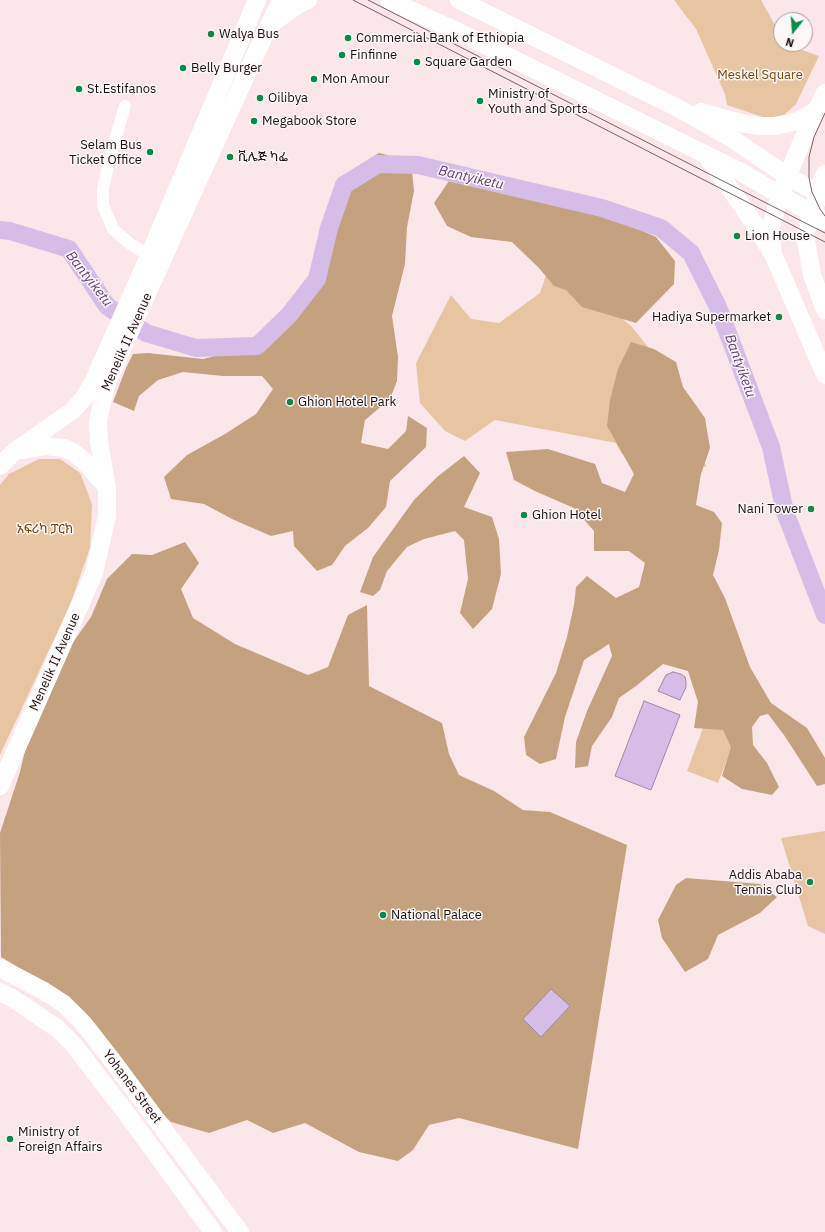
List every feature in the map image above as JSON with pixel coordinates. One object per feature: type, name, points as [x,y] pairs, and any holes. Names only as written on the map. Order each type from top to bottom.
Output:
[{"type":"main road","points":[[244,0],[246,24]]},
{"type":"main road","name":"Menelik II Avenue","points":[[0,786],[94,573],[101,547],[107,516],[107,488],[98,442],[98,420],[114,353],[257,0]]},
{"type":"main road","name":"Menelik II Avenue","points":[[151,264],[243,80],[281,0]]},
{"type":"main road","points":[[270,24],[299,4],[308,0]]},
{"type":"main road","points":[[389,0],[464,35],[738,171],[818,217]]},
{"type":"main road","points":[[459,0],[678,108],[736,141],[787,176],[821,195]]},
{"type":"main road","points":[[773,254],[771,226],[780,195],[787,176],[825,93]]},
{"type":"main road","points":[[678,108],[740,123],[760,126],[788,124],[817,110]]},
{"type":"main road","points":[[706,156],[754,223],[773,254],[825,375]]},
{"type":"main road","points":[[825,174],[818,217],[805,235],[812,275],[825,310]]},
{"type":"main road","points":[[816,288],[825,272]]},
{"type":"main road","name":"Menelik II Avenue","points":[[0,466],[15,451],[72,411],[84,398],[114,353]]},
{"type":"main road","points":[[15,451],[45,446],[64,448],[73,452],[83,460],[107,488]]},
{"type":"main road","name":"Yohanes Street","points":[[0,968],[44,991],[64,1004],[83,1023],[240,1232]]},
{"type":"main road","points":[[6,995],[23,980]]},
{"type":"main road","name":"Yohanes Street","points":[[6,995],[58,1029],[74,1044],[213,1232]]},
{"type":"street","points":[[125,106],[109,160],[103,190],[103,205],[113,229],[151,264]]},
{"type":"green space","name":"Meskel Square","points":[[674,0],[761,0],[773,22],[773,52],[808,52],[819,56],[796,104],[783,116],[766,118],[727,105],[725,94],[696,29]]},
{"type":"green space","points":[[546,275],[589,290],[632,327],[685,393],[706,467],[622,454],[616,443],[495,420],[465,441],[445,431],[420,403],[416,363],[451,295],[471,319],[499,323],[540,293]]},
{"type":"green space","name":"አፍሪካ ፓርክ","points":[[39,459],[60,459],[80,473],[92,504],[90,548],[70,605],[0,755],[0,485],[9,474]]},
{"type":"green space","points":[[709,712],[741,724],[718,783],[687,771]]},
{"type":"green space","name":"Addis Ababa Tennis Club","points":[[825,831],[825,934],[808,926],[781,838]]},
{"type":"shaded area","points":[[379,153],[411,161],[414,191],[407,227],[405,264],[392,316],[398,357],[397,381],[390,399],[365,420],[361,443],[388,449],[406,431],[408,416],[427,428],[426,447],[390,481],[386,507],[368,528],[345,546],[332,565],[317,571],[294,546],[293,531],[271,536],[232,519],[204,504],[171,499],[164,477],[187,455],[225,434],[256,414],[273,389],[262,376],[223,376],[183,372],[158,380],[139,396],[134,411],[113,402],[133,354],[148,353],[203,359],[244,349],[279,330],[304,293],[316,255],[330,221],[360,165]]},
{"type":"shaded area","points":[[451,178],[483,184],[530,189],[616,219],[656,237],[675,261],[674,284],[636,323],[582,307],[566,290],[554,286],[539,268],[512,242],[471,237],[447,226],[434,203]]},
{"type":"shaded area","points":[[631,342],[654,349],[676,362],[683,387],[705,418],[710,448],[701,474],[696,505],[714,512],[722,523],[719,550],[713,575],[725,598],[750,667],[771,703],[807,728],[825,758],[825,784],[817,786],[784,735],[768,714],[760,716],[752,727],[753,745],[767,763],[779,787],[772,795],[742,789],[722,776],[731,747],[723,730],[694,728],[698,702],[688,671],[663,664],[619,698],[612,717],[592,746],[588,766],[575,768],[576,742],[587,711],[612,656],[609,644],[584,660],[565,717],[556,759],[540,764],[526,755],[524,737],[556,673],[567,637],[574,605],[576,587],[587,576],[616,598],[639,587],[645,563],[629,551],[594,551],[594,531],[574,508],[514,480],[506,452],[548,449],[595,464],[602,483],[625,492],[634,474],[607,426],[610,400],[618,369]]},
{"type":"shaded area","points":[[464,456],[480,473],[464,507],[492,517],[499,539],[501,574],[492,609],[473,629],[460,613],[468,579],[464,540],[455,531],[424,539],[407,547],[387,571],[380,590],[373,596],[360,592],[373,557],[414,500],[437,477]]},
{"type":"shaded area","points":[[185,542],[199,563],[181,589],[193,618],[235,644],[308,675],[328,667],[348,615],[367,605],[369,686],[442,723],[449,754],[459,775],[494,791],[523,810],[550,812],[627,845],[578,1149],[459,1118],[429,1125],[413,1150],[398,1161],[359,1152],[305,1123],[273,1133],[247,1120],[209,1133],[171,1122],[148,1100],[58,991],[1,957],[0,833],[20,772],[25,750],[66,652],[91,617],[107,579],[132,554],[152,555]]},
{"type":"shaded area","points":[[673,672],[681,674],[685,677],[686,687],[680,700],[658,691],[666,675]]},
{"type":"shaded area","points":[[644,701],[680,715],[651,790],[615,776]]},
{"type":"shaded area","points":[[686,878],[760,884],[777,897],[760,913],[718,935],[708,959],[685,972],[662,938],[658,920],[676,885]]},
{"type":"shaded area","points":[[551,989],[570,1006],[541,1037],[523,1019]]},
{"type":"waterway","name":"Bantyiketu","points":[[0,230],[10,231],[69,249],[107,306],[146,333],[196,348],[257,346],[289,315],[317,279],[329,228],[344,185],[378,164],[418,165],[602,208],[661,228],[691,253],[718,307],[771,447],[785,512],[825,615]]},
{"type":"tram line","points":[[353,0],[825,242]]},
{"type":"tram line","points":[[368,0],[825,233]]},
{"type":"tram line","points":[[825,113],[814,137],[809,157],[809,178],[812,192],[825,216]]},
{"type":"place","name":"Walya Bus","points":[[211,34]]},
{"type":"place","name":"Commercial Bank of Ethiopia","points":[[348,38]]},
{"type":"place","name":"Finfinne","points":[[342,55]]},
{"type":"place","name":"Square Garden","points":[[417,62]]},
{"type":"place","name":"Belly Burger","points":[[183,68]]},
{"type":"place","name":"Mon Amour","points":[[314,79]]},
{"type":"place","name":"St.Estifanos","points":[[79,89]]},
{"type":"place","name":"Oilibya","points":[[260,98]]},
{"type":"place","name":"Ministry of Youth and Sports","points":[[480,101]]},
{"type":"place","name":"Megabook Store","points":[[254,121]]},
{"type":"place","name":"Selam Bus Ticket Office","points":[[150,152]]},
{"type":"place","name":"ቪሌጅ ካፌ","points":[[230,157]]},
{"type":"place","name":"Lion House","points":[[737,236]]},
{"type":"place","name":"Hadiya Supermarket","points":[[779,317]]},
{"type":"place","name":"Ghion Hotel Park","points":[[290,402]]},
{"type":"place","name":"Nani Tower","points":[[811,509]]},
{"type":"place","name":"Ghion Hotel","points":[[524,515]]},
{"type":"place","name":"Addis Ababa Tennis Club","points":[[810,882]]},
{"type":"place","name":"National Palace","points":[[383,915]]},
{"type":"place","name":"Ministry of Foreign Affairs","points":[[10,1139]]}]
